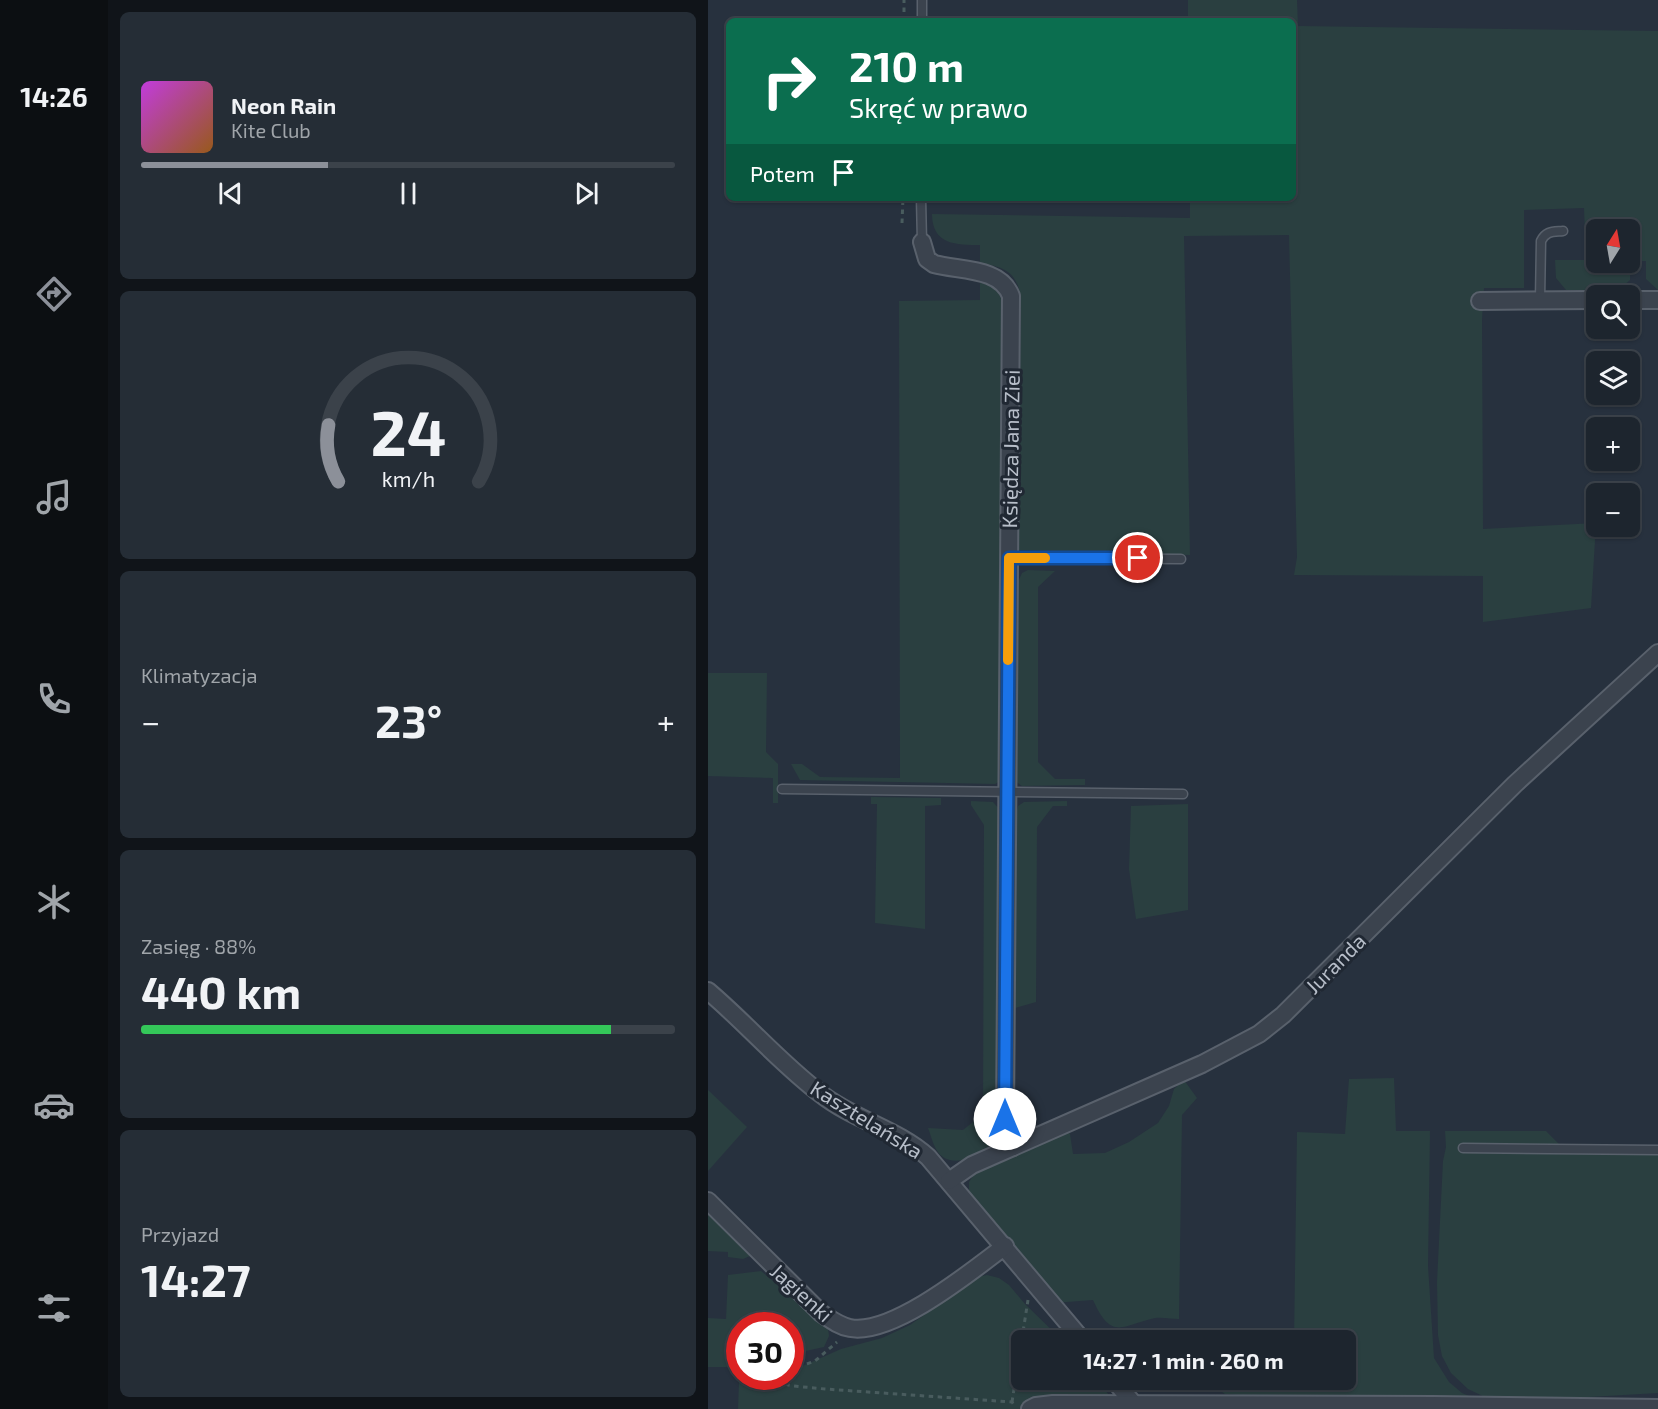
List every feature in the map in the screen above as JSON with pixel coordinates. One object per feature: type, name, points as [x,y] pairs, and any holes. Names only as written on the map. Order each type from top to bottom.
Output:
[{"type":"street","name":"Księdza Jana Ziei","points":[[922,242],[927,260],[934,264],[992,276],[1008,288],[1011,296],[1005,1119],[1013,1147]]},
{"type":"street","points":[[1480,301],[1586,300]]},
{"type":"street","points":[[1640,300],[1658,300]]},
{"type":"street","name":"Juranda","points":[[949,1181],[972,1165],[1202,1064],[1259,1034],[1283,1016],[1515,784],[1656,659]]},
{"type":"street","name":"Kasztelańska","points":[[708,992],[821,1095],[843,1109],[910,1143],[928,1157],[1074,1330]]},
{"type":"street","name":"Jagienki","points":[[708,1201],[821,1312],[849,1328],[871,1328],[909,1312],[1005,1246]]},
{"type":"street","points":[[1122,1390],[1136,1406]]},
{"type":"street","points":[[1030,1409],[1053,1404],[1658,1408]]},
{"type":"lane","points":[[922,0],[922,18]]},
{"type":"lane","points":[[921,201],[922,242]]},
{"type":"lane","points":[[1540,300],[1541,242],[1548,232],[1563,231]]},
{"type":"lane","points":[[1009,558],[1181,559]]},
{"type":"lane","points":[[783,789],[1183,794]]},
{"type":"lane","points":[[1463,1148],[1658,1150]]},
{"type":"path","points":[[904,0],[904,18]]},
{"type":"path","points":[[902,223],[903,201]]},
{"type":"path","points":[[1016,1409],[1012,1402],[1025,1310],[1032,1293],[1038,1287]]},
{"type":"path","points":[[804,1365],[828,1352],[849,1328]]},
{"type":"path","points":[[804,1386],[1012,1402]]},
{"type":"green space","points":[[1188,0],[1297,0],[1298,26],[1658,31],[1658,290],[1646,279],[1646,261],[1640,261],[1640,219],[1586,219],[1586,260],[1584,208],[1524,210],[1524,288],[1484,288],[1482,319],[1483,529],[1586,524],[1586,537],[1595,537],[1591,608],[1483,622],[1483,576],[1294,575],[1297,557],[1289,235],[1184,236],[1190,555],[1018,550],[1021,300],[1017,283],[1014,277],[1004,269],[980,263],[980,245],[963,245],[941,237],[936,232],[932,214],[1190,218],[1190,201],[1296,201],[1296,18],[1188,18]]},
{"type":"green space","points":[[1555,260],[1586,260],[1586,273],[1630,273],[1630,280],[1624,285],[1586,285],[1586,290],[1566,290],[1556,278]]},
{"type":"green space","points":[[980,283],[994,288],[1002,302],[1000,781],[995,784],[800,780],[791,764],[802,764],[820,777],[900,778],[899,301],[980,300]]},
{"type":"green space","points":[[1028,570],[1055,571],[1038,587],[1038,762],[1055,779],[1085,779],[1085,785],[1022,786],[1015,781],[1017,584],[1022,573]]},
{"type":"green space","points":[[708,673],[767,673],[766,752],[778,764],[778,803],[773,803],[773,778],[708,776]]},
{"type":"green space","points":[[871,797],[941,798],[941,805],[925,806],[925,929],[875,923],[877,804],[871,804]]},
{"type":"green space","points":[[971,801],[993,802],[1000,810],[997,1132],[995,1139],[983,1151],[958,1161],[943,1157],[937,1151],[928,1128],[963,1130],[983,1114],[984,825],[971,805]]},
{"type":"green space","points":[[1067,801],[1067,806],[1053,806],[1037,827],[1036,1002],[1015,1008],[1016,815],[1018,806],[1024,802]]},
{"type":"green space","points":[[1188,804],[1188,910],[1136,919],[1129,869],[1131,806]]},
{"type":"green space","points":[[1394,1078],[1396,1131],[1430,1131],[1428,1266],[1434,1358],[1449,1382],[1462,1393],[1474,1398],[1268,1397],[1225,1394],[1219,1390],[1356,1390],[1356,1330],[1294,1330],[1297,1132],[1345,1134],[1349,1079]]},
{"type":"green space","points":[[1184,1080],[1197,1098],[1182,1115],[1179,1319],[1155,1318],[1119,1327],[1106,1322],[1093,1300],[1054,1303],[969,1191],[969,1182],[975,1173],[1065,1128],[1070,1134],[1073,1154],[1105,1153],[1129,1142],[1158,1123],[1169,1106],[1174,1089]]},
{"type":"green space","points":[[708,1090],[747,1127],[708,1171]]},
{"type":"green space","points":[[1445,1131],[1546,1131],[1560,1145],[1658,1150],[1658,1393],[1572,1398],[1487,1398],[1468,1389],[1451,1373],[1442,1356],[1438,1335],[1437,1282],[1443,1161],[1446,1147]]},
{"type":"green space","points":[[708,1213],[750,1256],[743,1259],[728,1257],[728,1252],[708,1251]]},
{"type":"green space","points":[[761,1271],[828,1328],[829,1336],[824,1347],[804,1351],[804,1312],[726,1312],[728,1275]]},
{"type":"green space","points":[[987,1275],[999,1278],[1009,1285],[1052,1330],[1011,1330],[1011,1390],[1105,1390],[1120,1409],[738,1409],[739,1390],[804,1390],[804,1365],[841,1349],[882,1338],[910,1325],[973,1278]]},
{"type":"green space","points":[[708,1318],[726,1319],[726,1367],[708,1367]]},
{"type":"slow traffic","points":[[1008,660],[1009,558],[1045,558]]},
{"type":"route","points":[[1005,1119],[1009,558],[1138,558]]}]
